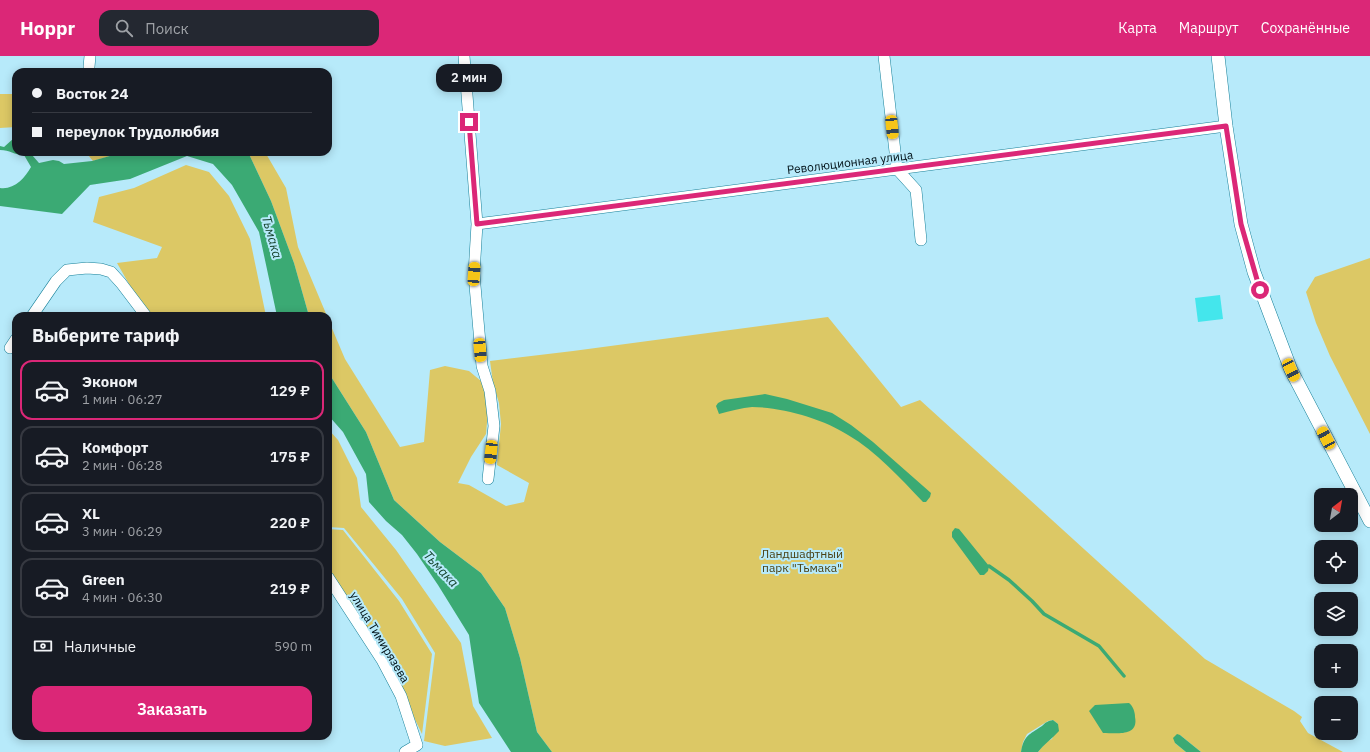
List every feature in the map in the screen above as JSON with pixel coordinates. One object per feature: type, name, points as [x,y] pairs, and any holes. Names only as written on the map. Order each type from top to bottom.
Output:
[{"type":"street","points":[[464,56],[477,224],[474,274],[482,366],[490,391],[494,426],[488,479]]},
{"type":"street","points":[[884,56],[897,169],[916,190],[921,240]]},
{"type":"street","points":[[1218,56],[1226,126],[1241,224],[1260,290],[1291,370],[1370,521]]},
{"type":"street","name":"Революционная улица","points":[[477,224],[1226,126]]},
{"type":"street","points":[[35,312],[56,281],[67,270],[87,268],[101,269],[110,272],[121,282],[143,312]]},
{"type":"street","name":"улица Тимирязева","points":[[332,583],[382,660],[401,696],[416,745],[405,752]]},
{"type":"green space","points":[[0,94],[12,94],[12,127],[0,128]]},
{"type":"green space","points":[[89,156],[110,156],[93,161]]},
{"type":"green space","points":[[250,156],[267,156],[286,188],[298,247],[325,312],[308,312],[294,263],[271,201]]},
{"type":"green space","points":[[186,165],[209,172],[229,196],[250,239],[265,312],[147,312],[137,298],[117,263],[157,258],[162,247],[93,222],[99,197],[134,188]]},
{"type":"green space","points":[[1370,258],[1370,434],[1330,356],[1316,323],[1306,292],[1315,277]]},
{"type":"green space","name":"Ландшафтный парк \"Тьмака\"","points":[[828,317],[901,407],[920,400],[1205,659],[1294,711],[1302,717],[1300,721],[1308,733],[1314,736],[1314,740],[1321,740],[1343,752],[1201,752],[1180,735],[1175,743],[1186,752],[1038,752],[1046,742],[1052,739],[1058,724],[1053,720],[1048,721],[1027,734],[1023,742],[1021,752],[552,752],[537,732],[520,658],[505,608],[481,573],[440,542],[394,500],[366,432],[332,378],[332,328],[345,359],[400,447],[424,442],[430,370],[445,366],[469,371],[481,381],[486,394],[488,411],[486,434],[471,457],[458,483],[469,485],[506,506],[524,502],[529,483],[497,465],[501,424],[499,403],[493,383],[490,361]]},
{"type":"green space","points":[[332,433],[338,440],[357,478],[361,507],[396,550],[461,643],[473,706],[492,738],[445,746],[424,741],[435,653],[402,599],[344,528],[332,527]]},
{"type":"green space","points":[[332,529],[343,530],[399,601],[432,654],[422,734],[388,664],[361,619],[332,577]]},
{"type":"water","points":[[12,140],[12,152],[0,150],[0,146],[4,147]]},
{"type":"water","points":[[25,156],[33,156],[39,163],[53,160],[64,164],[92,161],[110,156],[187,156],[130,179],[90,185],[62,214],[0,206],[0,188],[14,185],[26,175],[31,167]]},
{"type":"water","name":"Тьмака","points":[[187,156],[250,156],[271,201],[294,263],[308,312],[276,312],[259,232],[232,185],[213,164]]},
{"type":"water","name":"Тьмака","points":[[332,378],[366,432],[394,500],[440,542],[481,573],[505,608],[520,658],[537,732],[552,752],[511,752],[479,703],[469,635],[417,554],[402,535],[386,521],[369,502],[366,474],[343,432],[332,420]]},
{"type":"water","points":[[765,394],[832,413],[873,442],[931,493],[930,497],[926,502],[923,502],[888,466],[868,449],[848,435],[827,424],[802,415],[776,409],[748,407],[719,414],[716,406],[724,400]]},
{"type":"water","points":[[955,528],[959,529],[989,566],[988,571],[984,575],[980,575],[952,537],[952,532]]},
{"type":"water","points":[[1129,703],[1132,706],[1135,715],[1134,728],[1130,731],[1120,733],[1103,733],[1089,711],[1095,705]]},
{"type":"water","points":[[1053,720],[1058,724],[1059,731],[1038,752],[1021,752],[1024,742],[1030,734],[1048,721]]},
{"type":"water","points":[[1177,734],[1201,752],[1186,752],[1175,743],[1173,738]]},
{"type":"building","points":[[1220,295],[1223,319],[1198,322],[1195,298]]},
{"type":"waterway","points":[[989,566],[1009,580],[1044,614],[1099,646],[1124,676]]},
{"type":"route","points":[[469,122],[477,224],[1226,126],[1241,224],[1260,290]]}]
